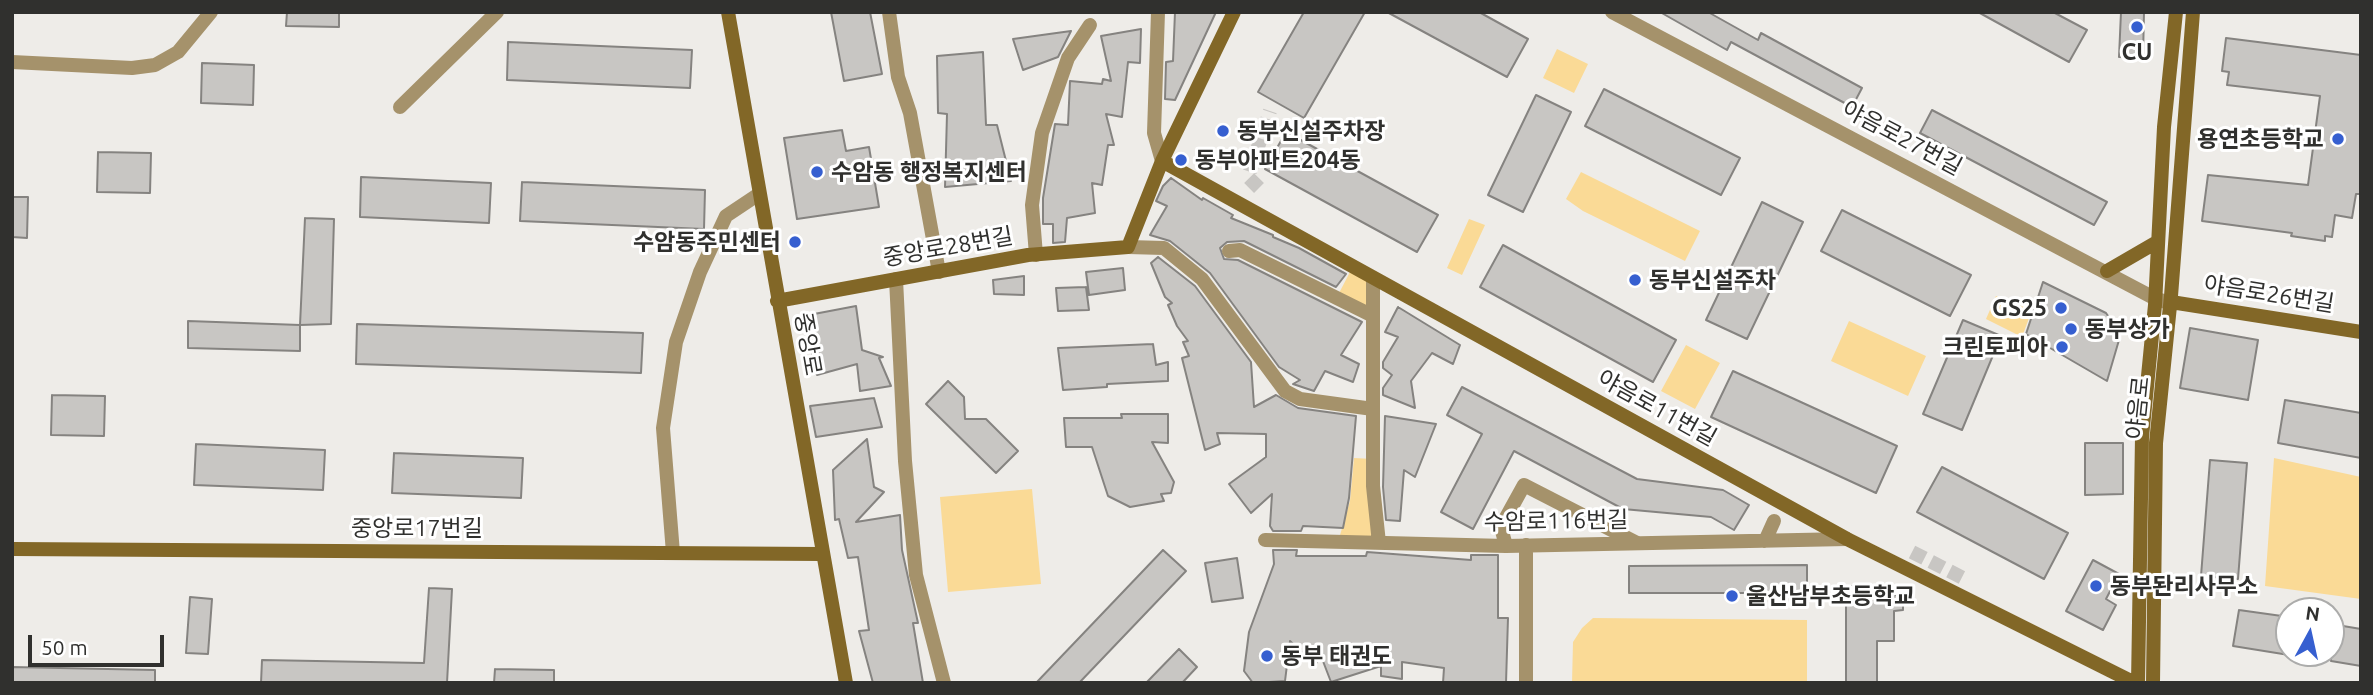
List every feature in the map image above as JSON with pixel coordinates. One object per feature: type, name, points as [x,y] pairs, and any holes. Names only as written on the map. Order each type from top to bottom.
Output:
[{"type":"street","points":[[12,62],[132,68],[155,65],[178,52],[211,12]]},
{"type":"street","points":[[400,107],[497,12]]},
{"type":"street","name":"중앙로","points":[[728,12],[821,554],[846,683]]},
{"type":"street","points":[[888,12],[898,78],[910,113],[939,272]]},
{"type":"street","points":[[1158,12],[1154,133],[1162,161]]},
{"type":"street","points":[[1234,12],[1162,161],[1128,247],[1164,248],[1202,279],[1285,391],[1300,399],[1373,409]]},
{"type":"street","name":"야음로27번길","points":[[1612,12],[2154,298],[2171,302]]},
{"type":"street","points":[[2154,298],[2164,127],[2176,12]]},
{"type":"street","name":"야음로","points":[[2153,683],[2156,443],[2171,302],[2193,12]]},
{"type":"street","points":[[1036,255],[1032,205],[1042,133],[1068,58],[1090,25]]},
{"type":"street","name":"야음로11번길","points":[[1162,161],[1847,539],[2137,683]]},
{"type":"street","points":[[673,553],[663,429],[676,342],[700,272],[726,216],[759,194]]},
{"type":"street","points":[[2106,271],[2157,242]]},
{"type":"street","name":"중앙로28번길","points":[[777,301],[1036,255],[1128,247]]},
{"type":"street","points":[[1229,251],[1248,254],[1373,316]]},
{"type":"street","points":[[1373,278],[1373,486],[1379,542]]},
{"type":"street","points":[[896,279],[905,461],[916,575],[944,683]]},
{"type":"street","name":"야음로","points":[[2137,683],[2142,437],[2154,298]]},
{"type":"street","name":"야음로26번길","points":[[2171,302],[2361,332]]},
{"type":"street","points":[[1506,546],[1503,523],[1524,485],[1638,543]]},
{"type":"street","points":[[1765,541],[1774,521]]},
{"type":"street","points":[[1597,544],[1605,527]]},
{"type":"street","name":"수암로116번길","points":[[1265,540],[1506,546],[1847,539]]},
{"type":"street","points":[[1526,545],[1526,683]]},
{"type":"street","name":"중앙로17번길","points":[[12,549],[821,554]]},
{"type":"shaded area","points":[[1557,49],[1588,64],[1574,93],[1543,78]]},
{"type":"shaded area","points":[[1581,172],[1700,231],[1685,261],[1583,211],[1566,199]]},
{"type":"shaded area","points":[[1469,219],[1485,225],[1462,275],[1447,268]]},
{"type":"shaded area","points":[[1350,272],[1373,278],[1373,312],[1338,295]]},
{"type":"shaded area","points":[[1996,296],[2032,310],[2022,337],[1986,319]]},
{"type":"shaded area","points":[[1849,321],[1926,356],[1908,396],[1831,361]]},
{"type":"shaded area","points":[[1686,345],[1720,363],[1695,409],[1661,391]]},
{"type":"shaded area","points":[[1354,458],[1373,459],[1379,543],[1338,542],[1350,501]]},
{"type":"shaded area","points":[[2274,458],[2361,477],[2361,599],[2265,586]]},
{"type":"shaded area","points":[[1032,489],[1041,584],[948,592],[940,497]]},
{"type":"shaded area","points":[[1593,618],[1807,620],[1807,683],[1572,683],[1573,642]]},
{"type":"building","points":[[287,12],[339,12],[339,27],[286,26]]},
{"type":"building","points":[[831,12],[870,12],[882,74],[844,81]]},
{"type":"building","points":[[1175,12],[1216,12],[1175,100],[1165,99],[1166,62],[1173,61]]},
{"type":"building","points":[[1304,12],[1365,12],[1304,118],[1258,92]]},
{"type":"building","points":[[1387,12],[1479,12],[1528,39],[1507,77]]},
{"type":"building","points":[[1660,12],[1708,12],[1758,40],[1761,33],[1862,88],[1852,107],[1731,42],[1727,50]]},
{"type":"building","points":[[1978,12],[2053,12],[2087,30],[2069,62]]},
{"type":"building","points":[[2121,12],[2144,12],[2143,58],[2119,57]]},
{"type":"building","points":[[1141,29],[1140,63],[1128,62],[1122,117],[1106,114],[1114,145],[1108,145],[1102,185],[1092,183],[1095,213],[1067,218],[1065,242],[1053,243],[1053,224],[1043,224],[1043,198],[1055,124],[1068,125],[1070,81],[1102,84],[1103,79],[1111,81],[1101,36]]},
{"type":"building","points":[[1071,31],[1058,57],[1023,70],[1013,39]]},
{"type":"building","name":"용연초등학교","points":[[2226,38],[2361,55],[2361,194],[2356,194],[2352,218],[2335,215],[2332,237],[2325,236],[2325,241],[2291,236],[2292,233],[2202,221],[2208,175],[2308,185],[2320,96],[2227,85],[2229,72],[2222,71]]},
{"type":"building","points":[[508,42],[692,50],[690,88],[507,80]]},
{"type":"building","points":[[983,52],[986,125],[997,125],[1011,181],[945,187],[947,114],[938,113],[937,56]]},
{"type":"building","points":[[202,63],[254,65],[253,105],[201,103]]},
{"type":"building","points":[[1604,89],[1740,158],[1721,195],[1585,126]]},
{"type":"building","points":[[1536,95],[1571,112],[1523,212],[1488,195]]},
{"type":"building","points":[[1932,110],[2107,202],[2094,225],[1920,133]]},
{"type":"building","points":[[842,130],[846,151],[869,147],[879,207],[797,219],[784,138]]},
{"type":"building","points":[[1286,132],[1438,215],[1417,252],[1265,169]]},
{"type":"building","points":[[98,152],[151,153],[150,193],[97,192]]},
{"type":"building","points":[[361,177],[491,183],[489,223],[360,217]]},
{"type":"building","points":[[1171,178],[1202,200],[1203,198],[1233,215],[1231,218],[1273,235],[1346,274],[1336,287],[1244,241],[1227,242],[1220,248],[1224,259],[1238,260],[1362,322],[1341,355],[1359,364],[1353,382],[1325,371],[1314,391],[1293,384],[1300,380],[1279,367],[1210,273],[1170,241],[1150,235],[1167,206],[1156,201],[1163,186]]},
{"type":"building","points":[[522,182],[705,190],[704,229],[520,221]]},
{"type":"building","points":[[12,197],[28,197],[27,238],[12,237]]},
{"type":"building","points":[[1762,202],[1803,222],[1747,339],[1706,320]]},
{"type":"building","points":[[1842,210],[1971,275],[1950,316],[1821,251]]},
{"type":"building","points":[[305,218],[334,219],[331,324],[300,325]]},
{"type":"building","points":[[1503,245],[1676,340],[1653,382],[1480,287]]},
{"type":"building","points":[[1158,257],[1195,286],[1251,362],[1254,407],[1276,395],[1298,408],[1356,416],[1349,498],[1343,528],[1303,526],[1301,531],[1273,531],[1270,526],[1272,494],[1251,513],[1229,484],[1266,457],[1266,434],[1217,433],[1220,444],[1205,450],[1182,358],[1189,356],[1183,342],[1188,341],[1177,326],[1168,305],[1172,303],[1165,297],[1151,263]]},
{"type":"building","points":[[1123,268],[1125,290],[1089,295],[1086,272]]},
{"type":"building","points":[[1024,276],[1024,295],[994,294],[993,280]]},
{"type":"building","name":"동부상가","points":[[2043,282],[2106,313],[2113,323],[2119,340],[2107,381],[2026,334]]},
{"type":"building","points":[[1086,287],[1089,310],[1058,311],[1056,288]]},
{"type":"building","points":[[856,306],[862,350],[883,357],[879,358],[891,386],[860,391],[857,364],[817,375],[811,349],[816,348],[814,314]]},
{"type":"building","points":[[1398,307],[1460,345],[1453,364],[1432,353],[1411,381],[1415,408],[1383,395],[1383,388],[1392,375],[1383,368],[1383,362],[1398,337],[1385,332]]},
{"type":"building","points":[[1963,320],[2001,336],[1962,430],[1923,414]]},
{"type":"building","points":[[188,321],[300,325],[300,351],[188,348]]},
{"type":"building","points":[[357,324],[643,333],[641,373],[356,364]]},
{"type":"building","points":[[2190,328],[2258,340],[2248,400],[2180,388]]},
{"type":"building","points":[[1153,344],[1156,365],[1168,362],[1168,381],[1107,384],[1107,387],[1063,390],[1058,348]]},
{"type":"building","points":[[1733,371],[1897,446],[1876,493],[1711,417]]},
{"type":"building","points":[[948,381],[964,397],[965,419],[986,419],[1018,451],[996,473],[926,404]]},
{"type":"building","points":[[1462,387],[1637,479],[1723,490],[1749,505],[1734,530],[1711,517],[1623,509],[1514,451],[1473,529],[1441,512],[1482,434],[1447,415]]},
{"type":"building","points":[[52,395],[105,396],[104,436],[51,435]]},
{"type":"building","points":[[874,398],[882,427],[816,437],[810,406]]},
{"type":"building","points":[[2285,400],[2361,413],[2361,458],[2278,443]]},
{"type":"building","points":[[1121,414],[1168,414],[1168,443],[1152,442],[1174,482],[1171,493],[1161,494],[1164,501],[1130,507],[1108,496],[1092,447],[1066,447],[1064,418],[1122,418]]},
{"type":"building","points":[[1385,416],[1436,424],[1415,477],[1404,470],[1400,521],[1386,520],[1383,487]]},
{"type":"building","points":[[867,439],[874,487],[884,492],[856,522],[900,515],[902,550],[918,623],[913,623],[923,683],[873,683],[859,631],[869,630],[858,557],[848,558],[839,519],[835,520],[833,470]]},
{"type":"building","points":[[2085,443],[2123,443],[2123,494],[2085,495]]},
{"type":"building","points":[[196,444],[325,450],[323,490],[194,485]]},
{"type":"building","points":[[394,453],[523,458],[521,498],[392,493]]},
{"type":"building","points":[[2210,460],[2247,463],[2238,579],[2201,576]]},
{"type":"building","points":[[1942,467],[2068,533],[2044,579],[1917,512]]},
{"type":"building","points":[[1163,550],[1186,571],[1079,683],[1036,683]]},
{"type":"building","points":[[1273,550],[1297,550],[1296,556],[1366,556],[1367,552],[1471,560],[1471,555],[1498,555],[1498,618],[1508,618],[1506,683],[1443,683],[1444,668],[1402,662],[1402,679],[1381,676],[1381,666],[1331,682],[1321,656],[1315,665],[1290,641],[1285,681],[1253,683],[1244,671],[1249,632],[1274,564]]},
{"type":"building","points":[[1237,558],[1243,598],[1212,602],[1205,563]]},
{"type":"building","name":"동부돤리사무소","points":[[2093,560],[2119,574],[2106,599],[2116,605],[2103,630],[2066,611]]},
{"type":"building","points":[[1807,565],[1807,593],[1629,593],[1629,566]]},
{"type":"building","points":[[1846,586],[1868,586],[1868,596],[1903,595],[1903,610],[1894,611],[1894,641],[1877,641],[1877,683],[1846,683]]},
{"type":"building","points":[[429,588],[452,589],[447,683],[261,683],[262,660],[424,663]]},
{"type":"building","points":[[190,597],[212,599],[208,654],[186,653]]},
{"type":"building","points":[[2239,610],[2275,615],[2275,653],[2233,646]]},
{"type":"building","points":[[2345,626],[2361,629],[2361,666],[2345,663]]},
{"type":"building","points":[[1179,649],[1197,667],[1182,683],[1146,683]]},
{"type":"building","points":[[12,667],[155,670],[155,683],[12,683]]},
{"type":"building","points":[[495,669],[554,670],[554,683],[494,683]]},
{"type":"tunnel","points":[[1259,188],[1248,177],[1270,111]]},
{"type":"tunnel","points":[[1912,552],[1967,580]]},
{"type":"place","name":"CU","points":[[2137,27]]},
{"type":"place","name":"동부신설주차장","points":[[1223,131]]},
{"type":"place","name":"용연초등학교","points":[[2338,139]]},
{"type":"place","name":"동부아파트204동","points":[[1181,160]]},
{"type":"place","name":"수암동 행정복지센터","points":[[817,172]]},
{"type":"place","name":"수암동주민센터","points":[[795,242]]},
{"type":"place","name":"동부신설주차","points":[[1635,280]]},
{"type":"place","name":"GS25","points":[[2061,308]]},
{"type":"place","name":"동부상가","points":[[2071,329]]},
{"type":"place","name":"크린토피아","points":[[2062,347]]},
{"type":"place","name":"동부돤리사무소","points":[[2096,586]]},
{"type":"place","name":"울산남부초등학교","points":[[1732,596]]},
{"type":"place","name":"동부 태권도","points":[[1267,656]]}]
